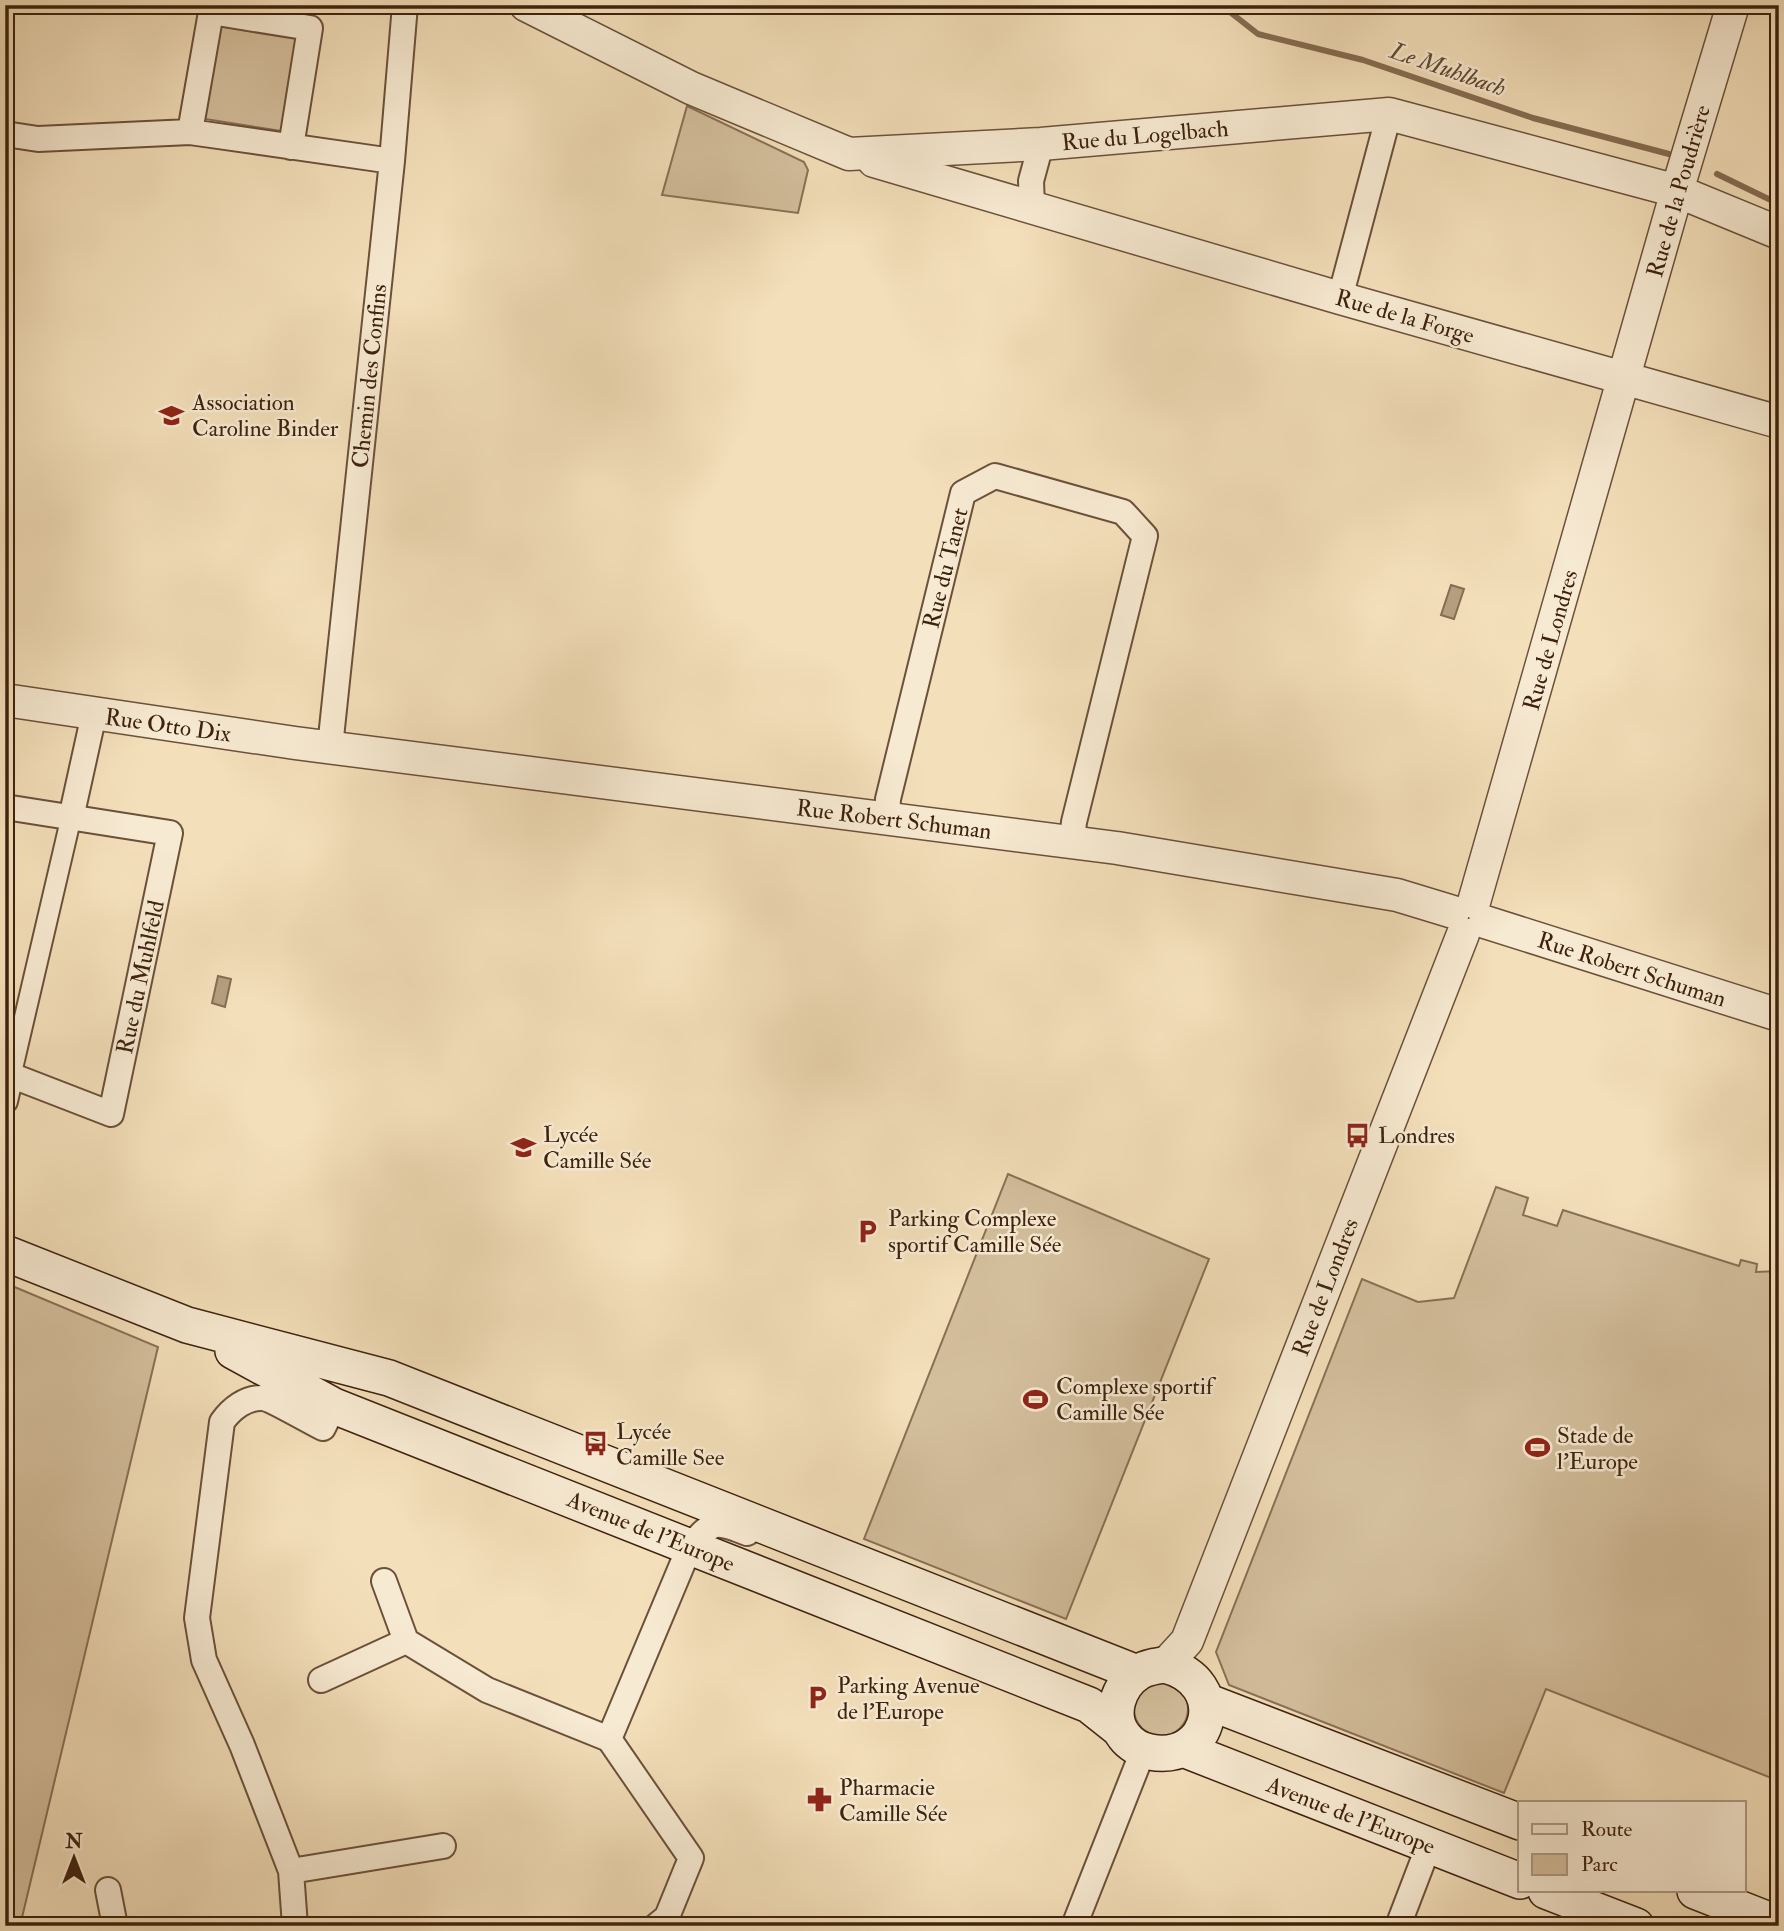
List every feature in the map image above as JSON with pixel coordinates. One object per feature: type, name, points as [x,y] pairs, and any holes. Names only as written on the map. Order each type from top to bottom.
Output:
[{"type":"main road","name":"Avenue de l'Europe","points":[[5,1253],[187,1325],[389,1378],[832,1553],[1177,1671],[1518,1821]]},
{"type":"main road","name":"Avenue de l'Europe","points":[[187,1325],[334,1406],[1090,1705],[1130,1740]]},
{"type":"main road","points":[[1177,1671],[1207,1712],[1204,1727],[1192,1743],[1183,1749],[1160,1754],[1130,1740],[1115,1707],[1127,1682],[1177,1671]]},
{"type":"main road","name":"Avenue de l'Europe","points":[[1183,1749],[1518,1880]]},
{"type":"main road","points":[[1549,1892],[1636,1926]]},
{"type":"main road","points":[[1698,1892],[1779,1924]]},
{"type":"street","name":"Chemin des Confins","points":[[330,747],[392,161],[405,5]]},
{"type":"street","name":"Rue du Logelbach","points":[[526,5],[691,88],[849,154],[1041,144],[1389,114],[1677,191],[1779,233]]},
{"type":"street","name":"Rue de la Poudrière","points":[[1625,377],[1733,5]]},
{"type":"street","points":[[190,132],[211,12],[310,28],[291,147]]},
{"type":"street","points":[[1340,298],[1389,114]]},
{"type":"street","points":[[5,134],[38,139],[190,132],[392,161]]},
{"type":"street","points":[[1032,206],[1031,181],[1041,144]]},
{"type":"street","name":"Rue de la Forge","points":[[849,154],[1340,298],[1779,422]]},
{"type":"street","name":"Rue de Londres","points":[[1177,1671],[1469,917],[1625,377]]},
{"type":"street","name":"Rue du Tanet","points":[[887,818],[888,799],[963,493],[996,476],[1123,512],[1145,537],[1074,822],[1072,841]]},
{"type":"street","name":"Rue Otto Dix","points":[[5,700],[330,747]]},
{"type":"street","points":[[5,1101],[8,1074],[94,714]]},
{"type":"street","name":"Rue Robert Schuman","points":[[330,747],[1072,841],[1260,870],[1397,895],[1779,1015]]},
{"type":"street","name":"Rue du Muhlfeld","points":[[5,807],[170,833],[111,1114],[8,1074]]},
{"type":"street","points":[[295,1926],[291,1871],[242,1745],[204,1660],[197,1618],[222,1422],[229,1411],[240,1403],[264,1398],[323,1428],[334,1406]]},
{"type":"street","points":[[608,1739],[690,1546],[703,1530],[722,1523],[803,1554],[832,1553]]},
{"type":"street","points":[[384,1581],[406,1641],[487,1690],[608,1739],[691,1858],[667,1917],[656,1926]]},
{"type":"street","points":[[321,1680],[406,1641]]},
{"type":"street","points":[[1074,1926],[1130,1740]]},
{"type":"street","points":[[1398,1926],[1429,1845]]},
{"type":"street","points":[[291,1871],[443,1846]]},
{"type":"street","points":[[108,1890],[115,1926]]},
{"type":"green space","points":[[216,23],[303,37],[288,132],[199,118]]},
{"type":"green space","points":[[687,106],[804,162],[808,170],[798,213],[662,195]]},
{"type":"green space","name":"Complexe sportif Camille Sée","points":[[1008,1174],[1209,1259],[1066,1619],[864,1539]]},
{"type":"green space","name":"Stade de l'Europe","points":[[1496,1187],[1528,1198],[1523,1215],[1557,1226],[1563,1210],[1739,1266],[1741,1260],[1757,1264],[1756,1272],[1779,1271],[1779,1781],[1546,1689],[1504,1793],[1229,1685],[1216,1652],[1362,1279],[1418,1302],[1454,1298]]},
{"type":"green space","points":[[5,1283],[158,1347],[20,1926],[5,1926]]},
{"type":"green space","points":[[1166,1682],[1176,1686],[1184,1694],[1188,1709],[1184,1724],[1176,1732],[1156,1736],[1146,1732],[1138,1724],[1134,1704],[1138,1694],[1146,1686]]},
{"type":"shaded area","points":[[1451,585],[1464,589],[1454,619],[1441,615]]},
{"type":"shaded area","points":[[218,976],[231,979],[225,1007],[212,1003]]},
{"type":"waterway","name":"Le Muhlbach","points":[[1221,5],[1258,34],[1363,60],[1533,118],[1669,154]]},
{"type":"waterway","name":"Le Muhlbach","points":[[1717,174],[1779,204]]},
{"type":"place","name":"Association Caroline Binder","points":[[172,415]]},
{"type":"place","name":"Londres","points":[[1358,1135]]},
{"type":"place","name":"Lycée Camille Sée","points":[[523,1147]]},
{"type":"place","name":"Parking Complexe sportif Camille Sée","points":[[868,1231]]},
{"type":"place","name":"Complexe sportif Camille Sée","points":[[1036,1399]]},
{"type":"place","name":"Lycée Camille See","points":[[596,1444]]},
{"type":"place","name":"Stade de l'Europe","points":[[1537,1448]]},
{"type":"place","name":"Parking Avenue de l'Europe","points":[[817,1698]]},
{"type":"place","name":"Pharmacie Camille Sée","points":[[819,1800]]}]
